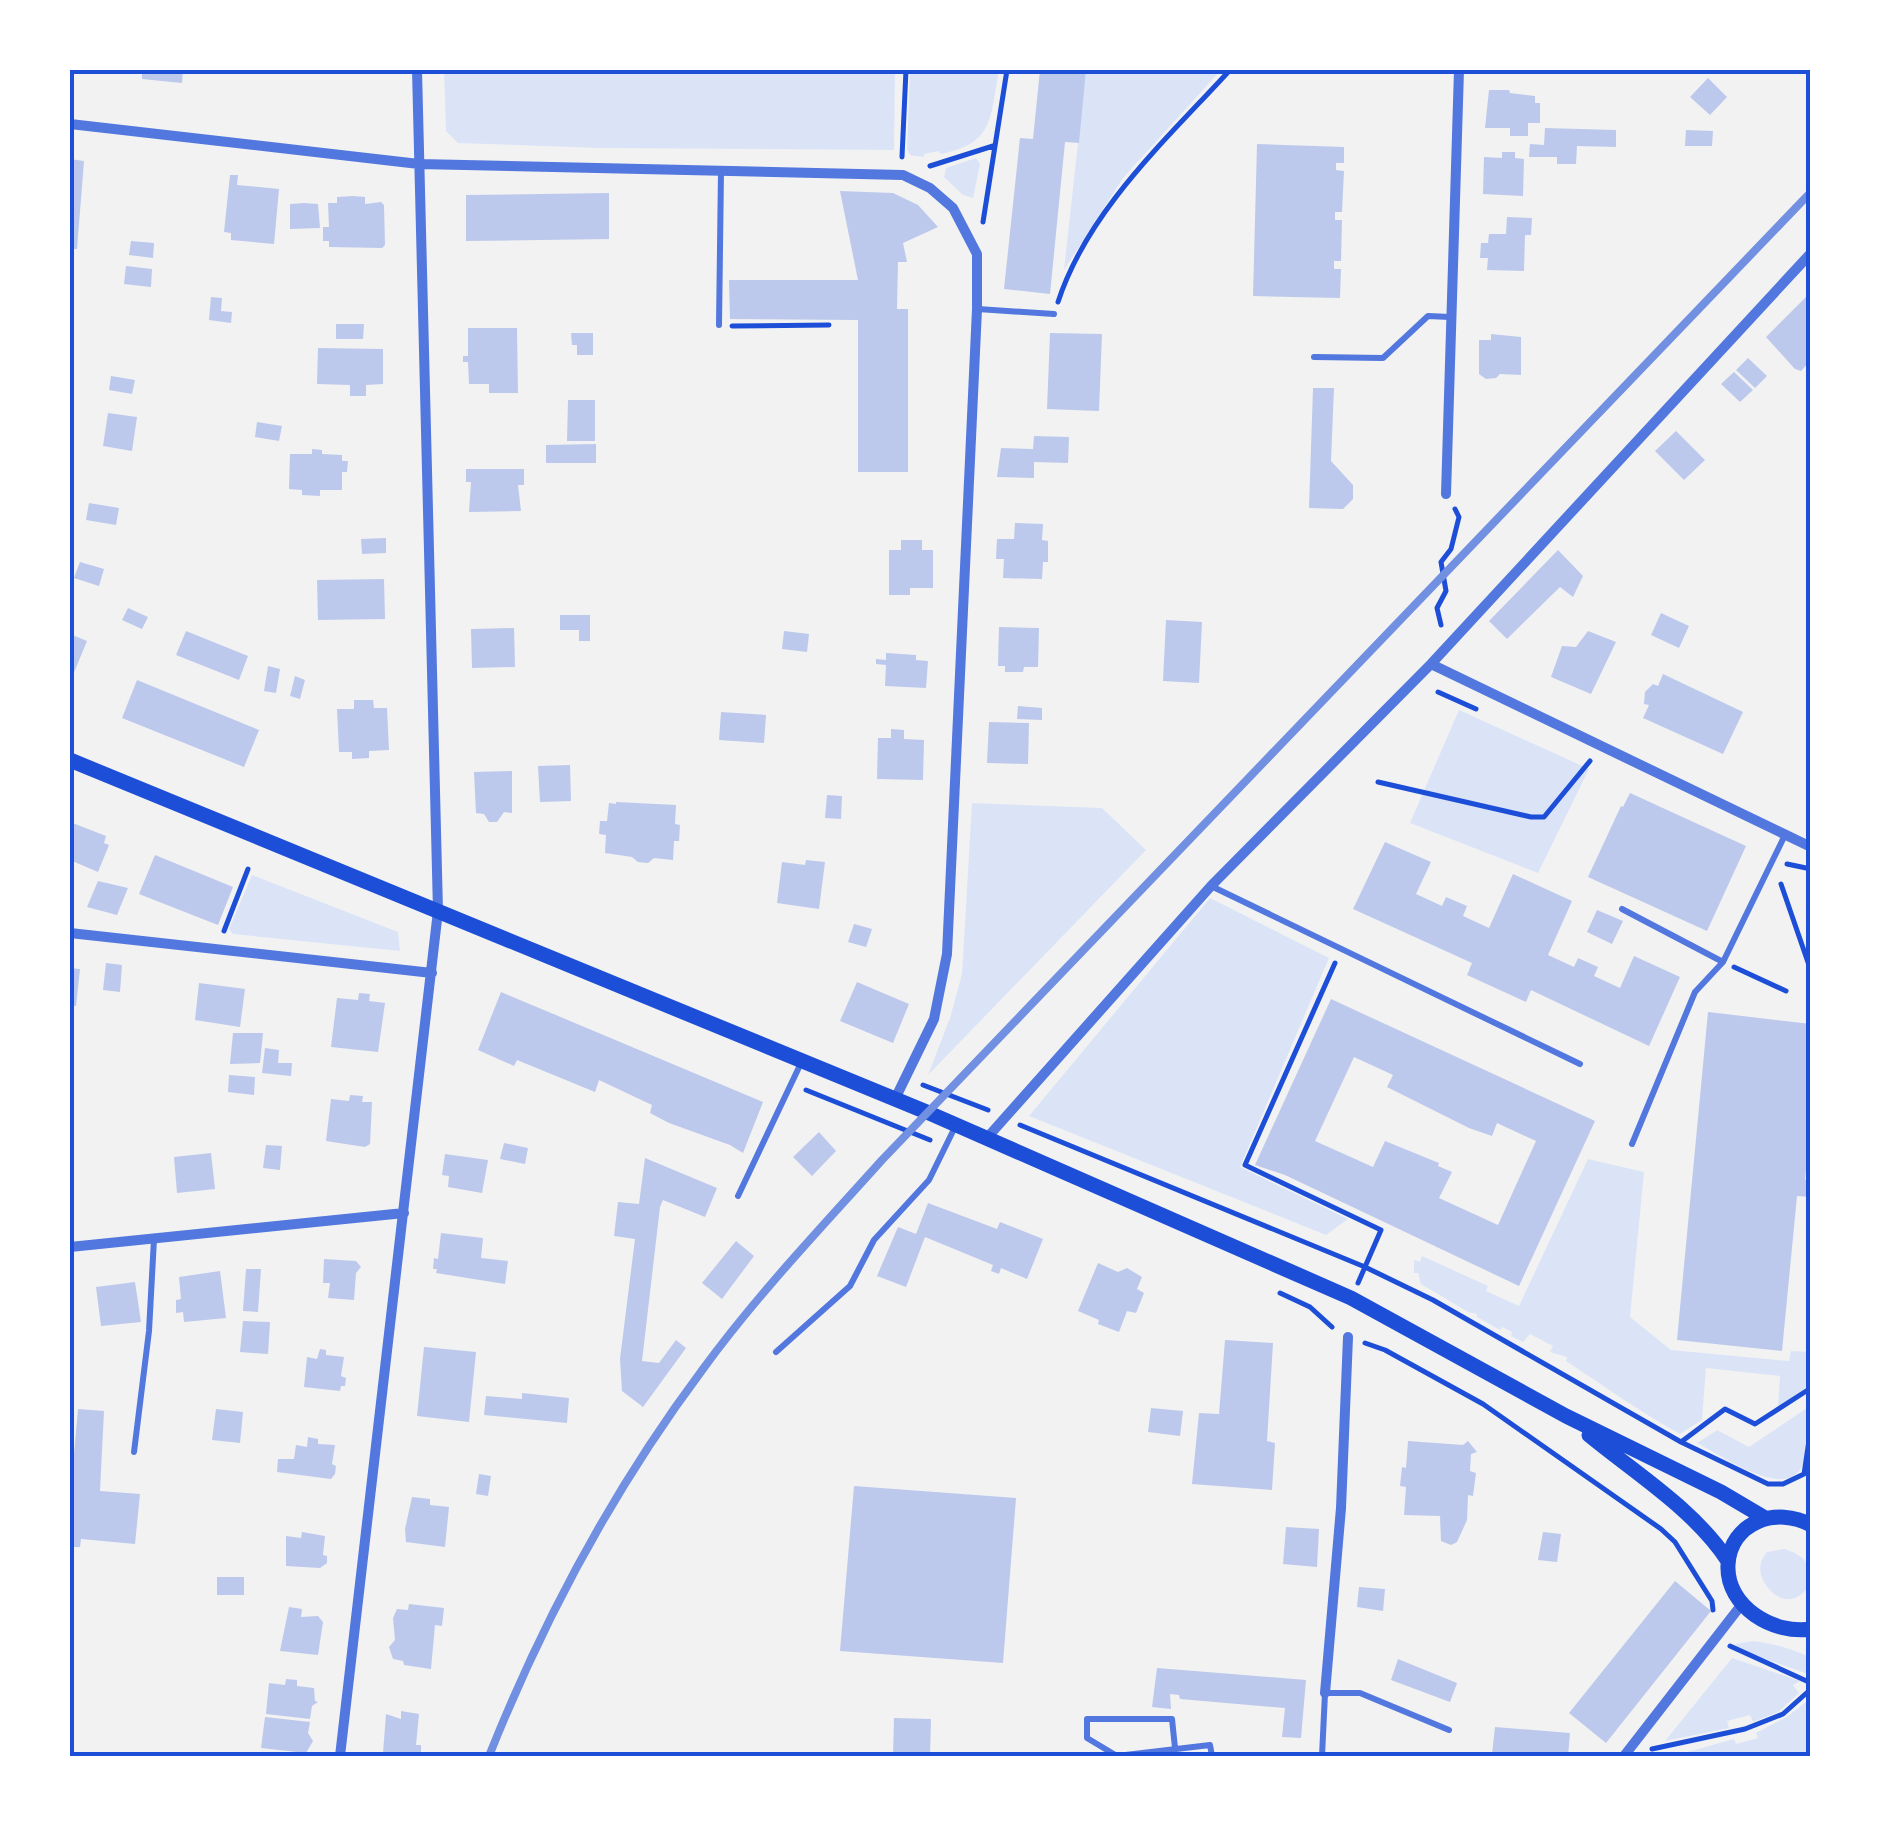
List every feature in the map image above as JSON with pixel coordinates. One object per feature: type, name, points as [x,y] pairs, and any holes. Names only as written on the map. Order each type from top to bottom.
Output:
[{"type":"main road","points":[[70,760],[895,1099],[1350,1298],[1566,1416],[1765,1518]]},
{"type":"main road","points":[[1566,1416],[1716,1542],[1728,1561],[1742,1604],[1768,1623],[1789,1631],[1809,1632]]},
{"type":"main road","points":[[1728,1561],[1743,1531],[1753,1522],[1765,1518],[1809,1518]]},
{"type":"street","points":[[340,1756],[438,910],[417,70]]},
{"type":"street","points":[[1446,494],[1459,70]]},
{"type":"street","points":[[70,124],[419,164],[903,175],[930,188],[953,208],[977,254],[977,308],[947,954],[934,1019],[895,1099]]},
{"type":"street","points":[[986,1139],[1211,886],[1431,664],[1811,253]]},
{"type":"street","points":[[1431,664],[1811,847]]},
{"type":"street","points":[[70,933],[432,973]]},
{"type":"street","points":[[70,1247],[404,1213]]},
{"type":"street","points":[[1325,1693],[1341,1508],[1348,1337]]},
{"type":"street","points":[[1624,1756],[1742,1604]]},
{"type":"lane","points":[[719,325],[721,169]]},
{"type":"lane","points":[[977,308],[1054,314]]},
{"type":"lane","points":[[1314,357],[1383,358],[1428,316],[1452,317]]},
{"type":"lane","points":[[1632,1144],[1696,992],[1722,962],[1785,835]]},
{"type":"lane","points":[[1211,886],[1580,1064]]},
{"type":"lane","points":[[1622,909],[1722,962]]},
{"type":"lane","points":[[738,1196],[802,1063]]},
{"type":"lane","points":[[776,1352],[850,1286],[874,1240],[929,1180],[956,1125]]},
{"type":"lane","points":[[134,1452],[149,1331],[154,1238]]},
{"type":"lane","points":[[1322,1756],[1325,1693],[1360,1693],[1449,1730]]},
{"type":"lane","points":[[1175,1748],[1172,1720],[1087,1719],[1087,1738],[1117,1756],[1210,1745],[1212,1756]]},
{"type":"path","points":[[902,158],[906,70]]},
{"type":"path","points":[[981,234],[1007,70]]},
{"type":"path","points":[[1054,314],[1069,268],[1124,185],[1230,70]]},
{"type":"path","points":[[924,168],[994,146]]},
{"type":"path","points":[[719,325],[829,325]]},
{"type":"path","points":[[1446,494],[1459,517],[1450,549],[1441,562],[1446,591],[1437,608],[1446,647]]},
{"type":"path","points":[[1378,782],[1544,817],[1591,760]]},
{"type":"path","points":[[1811,869],[1773,863],[1811,971]]},
{"type":"path","points":[[222,936],[248,869]]},
{"type":"path","points":[[1341,950],[1245,1164],[1381,1230],[1366,1267]]},
{"type":"path","points":[[1722,962],[1786,991]]},
{"type":"path","points":[[905,1078],[1366,1267],[1433,1300],[1739,1473],[1768,1484],[1784,1484],[1804,1474],[1811,1427]]},
{"type":"path","points":[[790,1084],[947,1146]]},
{"type":"path","points":[[1348,1337],[1385,1350],[1482,1404],[1660,1529],[1675,1542],[1712,1601],[1714,1616]]},
{"type":"path","points":[[1681,1442],[1724,1409],[1754,1424],[1811,1388]]},
{"type":"path","points":[[1652,1749],[1745,1728],[1783,1714],[1811,1686],[1733,1650],[1718,1636]]},
{"type":"shaded area","points":[[444,70],[895,70],[894,150],[458,143],[446,131]]},
{"type":"shaded area","points":[[910,70],[999,70],[991,115],[980,135],[958,149],[924,157],[910,155]]},
{"type":"shaded area","points":[[1086,70],[1221,70],[1123,178],[1064,270]]},
{"type":"shaded area","points":[[976,158],[980,164],[973,198],[963,195],[944,177],[946,168]]},
{"type":"shaded area","points":[[1459,710],[1589,769],[1538,873],[1410,823]]},
{"type":"shaded area","points":[[972,803],[1102,808],[1146,850],[928,1075],[962,974]]},
{"type":"shaded area","points":[[252,875],[398,932],[400,951],[233,934],[229,929]]},
{"type":"shaded area","points":[[1210,898],[1329,958],[1240,1167],[1348,1219],[1326,1235],[1029,1116]]},
{"type":"shaded area","points":[[1588,1159],[1644,1172],[1630,1317],[1671,1350],[1789,1361],[1791,1351],[1811,1352],[1811,1385],[1778,1407],[1780,1376],[1706,1368],[1702,1420],[1680,1434],[1566,1361],[1567,1357],[1550,1352],[1553,1346],[1530,1334],[1523,1342],[1511,1336],[1512,1332],[1502,1327],[1500,1330],[1421,1284],[1418,1273],[1414,1273],[1414,1260],[1420,1262],[1422,1256],[1488,1286],[1486,1291],[1519,1306]]},
{"type":"shaded area","points":[[1810,1406],[1806,1454],[1793,1477],[1781,1479],[1751,1472],[1697,1443],[1717,1430],[1749,1447]]},
{"type":"shaded area","points":[[1784,1549],[1801,1557],[1811,1579],[1798,1596],[1787,1599],[1775,1595],[1760,1570],[1767,1552]]},
{"type":"shaded area","points":[[1753,1641],[1811,1658],[1811,1675],[1740,1650],[1735,1644]]},
{"type":"shaded area","points":[[1732,1658],[1800,1681],[1793,1685],[1799,1693],[1778,1712],[1753,1722],[1750,1715],[1727,1721],[1729,1728],[1665,1741]]},
{"type":"shaded area","points":[[1811,1698],[1811,1756],[1673,1756],[1734,1739],[1736,1744],[1758,1738],[1756,1733]]},
{"type":"building","points":[[142,70],[183,70],[182,83],[142,79]]},
{"type":"building","points":[[1040,70],[1086,70],[1079,143],[1065,142],[1050,294],[1004,289],[1020,138],[1033,139]]},
{"type":"building","points":[[1708,78],[1727,97],[1710,115],[1690,97]]},
{"type":"building","points":[[1489,90],[1535,96],[1535,103],[1540,103],[1540,123],[1528,123],[1528,136],[1510,136],[1510,128],[1485,128]]},
{"type":"building","points":[[1545,128],[1616,130],[1616,147],[1577,146],[1576,164],[1557,164],[1557,157],[1529,157],[1530,144],[1544,145]]},
{"type":"building","points":[[1686,130],[1713,131],[1712,146],[1685,146]]},
{"type":"building","points":[[1257,144],[1344,147],[1344,163],[1336,163],[1336,170],[1344,171],[1342,212],[1335,212],[1335,220],[1342,220],[1341,261],[1334,261],[1334,269],[1341,269],[1340,298],[1253,296]]},
{"type":"building","points":[[1502,152],[1515,152],[1515,158],[1524,159],[1523,196],[1483,194],[1484,157],[1502,158]]},
{"type":"building","points":[[70,159],[84,161],[77,249],[70,249]]},
{"type":"building","points":[[230,175],[238,175],[237,185],[279,189],[274,244],[231,240],[231,233],[224,232]]},
{"type":"building","points":[[840,191],[893,193],[918,205],[938,227],[903,243],[907,262],[898,262],[897,309],[908,309],[908,472],[858,472],[858,320],[730,319],[729,280],[858,280]]},
{"type":"building","points":[[609,193],[609,239],[466,241],[466,195]]},
{"type":"building","points":[[337,197],[365,197],[365,204],[384,205],[382,248],[329,247],[329,241],[323,241],[323,227],[329,227],[328,203],[337,203]]},
{"type":"building","points":[[290,204],[318,204],[320,228],[290,229]]},
{"type":"building","points":[[1507,217],[1532,218],[1531,235],[1525,235],[1524,271],[1487,270],[1488,258],[1480,258],[1481,243],[1488,243],[1489,234],[1506,234]]},
{"type":"building","points":[[131,241],[154,243],[153,258],[129,255]]},
{"type":"building","points":[[126,266],[152,269],[151,287],[124,284]]},
{"type":"building","points":[[1811,292],[1808,363],[1801,371],[1766,337]]},
{"type":"building","points":[[211,297],[222,298],[221,311],[232,312],[231,323],[209,320]]},
{"type":"building","points":[[336,324],[364,324],[363,339],[336,339]]},
{"type":"building","points":[[468,328],[517,328],[518,393],[489,393],[489,384],[469,384],[468,362],[463,362],[463,356],[468,356]]},
{"type":"building","points":[[571,333],[593,333],[593,355],[577,355]]},
{"type":"building","points":[[1050,333],[1102,334],[1099,411],[1047,409]]},
{"type":"building","points":[[1491,334],[1521,337],[1521,375],[1500,374],[1486,379],[1479,374],[1479,340],[1491,340]]},
{"type":"building","points":[[318,348],[383,349],[383,384],[366,385],[366,396],[350,396],[350,385],[317,384]]},
{"type":"building","points":[[1748,358],[1767,376],[1755,388],[1736,370]]},
{"type":"building","points":[[1734,372],[1753,390],[1740,402],[1721,384]]},
{"type":"building","points":[[111,376],[135,380],[132,394],[109,390]]},
{"type":"building","points":[[1313,388],[1334,388],[1331,461],[1353,485],[1353,499],[1343,509],[1309,508]]},
{"type":"building","points":[[568,400],[595,400],[595,441],[567,441]]},
{"type":"building","points":[[108,413],[137,417],[132,451],[103,446]]},
{"type":"building","points":[[257,422],[282,426],[279,441],[255,437]]},
{"type":"building","points":[[1676,431],[1705,460],[1684,480],[1655,451]]},
{"type":"building","points":[[1034,436],[1069,437],[1068,463],[1034,462],[1034,478],[997,477],[1001,448],[1033,449]]},
{"type":"building","points":[[596,444],[596,463],[546,463],[546,445]]},
{"type":"building","points":[[312,449],[342,455],[342,461],[348,461],[347,472],[342,472],[342,490],[320,490],[320,496],[289,489],[290,454],[312,454]]},
{"type":"building","points":[[466,469],[524,469],[524,485],[518,485],[521,511],[469,512],[471,482],[466,482]]},
{"type":"building","points":[[89,503],[119,508],[116,525],[86,520]]},
{"type":"building","points":[[1015,523],[1043,524],[1042,540],[1048,541],[1048,562],[1043,562],[1042,579],[1003,578],[1004,559],[996,559],[997,539],[1014,539]]},
{"type":"building","points":[[386,538],[386,553],[362,554],[361,539]]},
{"type":"building","points":[[901,540],[922,540],[922,550],[933,550],[933,588],[910,588],[910,595],[889,595],[889,550],[901,550]]},
{"type":"building","points":[[1558,550],[1583,576],[1573,597],[1560,587],[1507,639],[1489,621]]},
{"type":"building","points":[[80,562],[104,569],[99,586],[74,578]]},
{"type":"building","points":[[384,579],[385,619],[318,620],[317,580]]},
{"type":"building","points":[[128,608],[148,617],[142,629],[122,620]]},
{"type":"building","points":[[1661,613],[1689,626],[1679,648],[1651,635]]},
{"type":"building","points":[[560,615],[590,615],[590,641],[579,641],[579,630],[560,630]]},
{"type":"building","points":[[1166,620],[1202,622],[1199,683],[1163,681]]},
{"type":"building","points":[[999,627],[1039,628],[1038,667],[1005,672],[1005,666],[998,666]]},
{"type":"building","points":[[514,628],[515,667],[472,668],[471,629]]},
{"type":"building","points":[[186,631],[248,656],[239,680],[176,655]]},
{"type":"building","points":[[784,631],[809,634],[807,652],[782,649]]},
{"type":"building","points":[[1588,631],[1616,642],[1591,694],[1551,677],[1562,646],[1576,647]]},
{"type":"building","points":[[70,634],[87,641],[70,682]]},
{"type":"building","points":[[886,653],[916,655],[916,660],[928,661],[926,688],[885,686],[886,665],[876,664],[876,659],[886,660]]},
{"type":"building","points":[[268,666],[280,669],[276,693],[264,691]]},
{"type":"building","points":[[1663,674],[1743,712],[1723,754],[1643,718],[1649,705],[1644,704],[1645,692],[1653,684],[1658,686]]},
{"type":"building","points":[[295,676],[305,680],[300,699],[290,696]]},
{"type":"building","points":[[137,680],[259,730],[244,767],[122,718]]},
{"type":"building","points":[[354,700],[373,700],[374,708],[387,708],[389,750],[369,751],[369,758],[352,759],[352,752],[339,752],[337,709],[354,709]]},
{"type":"building","points":[[1018,706],[1042,708],[1042,720],[1017,719]]},
{"type":"building","points":[[721,712],[766,715],[764,743],[719,740]]},
{"type":"building","points":[[989,722],[1029,723],[1028,764],[987,763]]},
{"type":"building","points":[[891,729],[904,730],[904,739],[924,740],[923,780],[877,779],[878,738],[891,738]]},
{"type":"building","points":[[570,765],[571,801],[540,802],[538,766]]},
{"type":"building","points":[[512,771],[512,813],[504,812],[497,822],[489,822],[484,814],[476,813],[474,772]]},
{"type":"building","points":[[1630,793],[1746,846],[1707,931],[1588,877]]},
{"type":"building","points":[[827,795],[842,796],[841,819],[825,818]]},
{"type":"building","points":[[609,803],[676,805],[675,824],[680,825],[673,860],[654,858],[648,863],[638,862],[632,857],[605,853],[606,835],[599,834],[600,821],[607,821]]},
{"type":"building","points":[[70,822],[106,836],[104,843],[109,845],[98,872],[70,860]]},
{"type":"building","points":[[1385,842],[1431,862],[1416,894],[1442,906],[1446,897],[1467,906],[1463,916],[1489,928],[1513,874],[1572,901],[1548,955],[1574,967],[1578,958],[1598,967],[1594,976],[1620,988],[1634,956],[1680,977],[1649,1046],[1531,990],[1526,1002],[1467,975],[1472,963],[1353,909]]},
{"type":"building","points":[[155,855],[233,887],[218,925],[139,894]]},
{"type":"building","points":[[806,860],[825,862],[819,909],[777,903],[782,862],[805,865]]},
{"type":"building","points":[[98,881],[128,888],[117,915],[87,907]]},
{"type":"building","points":[[1597,910],[1623,921],[1612,944],[1587,932]]},
{"type":"building","points":[[854,924],[872,929],[866,947],[848,942]]},
{"type":"building","points":[[106,963],[122,965],[120,992],[103,990]]},
{"type":"building","points":[[70,968],[80,969],[76,1006],[70,1005]]},
{"type":"building","points":[[857,982],[909,1004],[893,1043],[840,1021]]},
{"type":"building","points":[[199,983],[245,989],[240,1027],[195,1020]]},
{"type":"building","points":[[501,992],[763,1102],[743,1153],[669,1123],[650,1113],[652,1105],[599,1080],[595,1092],[517,1060],[514,1066],[478,1050]]},
{"type":"building","points":[[359,993],[370,994],[369,1001],[385,1003],[378,1052],[331,1047],[337,998],[358,1000]]},
{"type":"building","points":[[1331,999],[1595,1121],[1519,1286],[1285,1175],[1255,1165]],"holes":[[[1354,1057],[1393,1075],[1387,1087],[1469,1128],[1492,1136],[1497,1123],[1536,1141],[1498,1225],[1439,1198],[1452,1172],[1438,1166],[1439,1163],[1385,1141],[1373,1167],[1315,1141]]]},
{"type":"building","points":[[1708,1012],[1811,1024],[1811,1116],[1805,1180],[1811,1180],[1811,1197],[1797,1196],[1782,1351],[1677,1340]]},
{"type":"building","points":[[233,1033],[263,1033],[260,1063],[230,1064]]},
{"type":"building","points":[[265,1048],[279,1050],[278,1063],[292,1063],[291,1076],[262,1073]]},
{"type":"building","points":[[229,1075],[255,1077],[254,1095],[228,1092]]},
{"type":"building","points":[[350,1095],[363,1096],[362,1102],[372,1102],[370,1144],[365,1147],[326,1141],[331,1099],[349,1101]]},
{"type":"building","points":[[819,1132],[836,1151],[812,1176],[793,1157]]},
{"type":"building","points":[[504,1143],[528,1148],[525,1164],[500,1159]]},
{"type":"building","points":[[266,1145],[282,1146],[280,1170],[263,1168]]},
{"type":"building","points":[[211,1153],[215,1189],[177,1193],[174,1157]]},
{"type":"building","points":[[445,1154],[488,1160],[482,1193],[448,1187],[449,1176],[442,1175]]},
{"type":"building","points":[[645,1158],[717,1188],[705,1217],[663,1200],[660,1207],[642,1361],[659,1363],[676,1340],[686,1348],[643,1407],[622,1391],[620,1359],[635,1239],[614,1236],[618,1202],[639,1204]]},
{"type":"building","points":[[928,1203],[997,1229],[1000,1222],[1043,1239],[1027,1279],[1001,1268],[999,1274],[991,1271],[993,1265],[925,1237],[906,1287],[877,1276],[898,1227],[916,1234]]},
{"type":"building","points":[[441,1233],[483,1238],[481,1258],[508,1261],[505,1284],[436,1273],[434,1258],[438,1259]]},
{"type":"building","points":[[736,1241],[754,1256],[722,1299],[702,1283]]},
{"type":"building","points":[[324,1259],[356,1261],[361,1267],[356,1273],[354,1300],[328,1298],[330,1283],[323,1283]]},
{"type":"building","points":[[1098,1263],[1118,1272],[1127,1268],[1142,1277],[1137,1289],[1144,1293],[1136,1313],[1127,1311],[1119,1332],[1078,1311]]},
{"type":"building","points":[[246,1269],[261,1269],[258,1312],[243,1311]]},
{"type":"building","points":[[220,1271],[226,1318],[184,1322],[183,1312],[176,1313],[176,1300],[181,1299],[179,1277]]},
{"type":"building","points":[[135,1282],[141,1322],[101,1326],[96,1287]]},
{"type":"building","points":[[243,1321],[270,1322],[268,1354],[240,1352]]},
{"type":"building","points":[[1225,1340],[1273,1343],[1267,1441],[1275,1443],[1272,1490],[1192,1484],[1199,1413],[1219,1414]]},
{"type":"building","points":[[424,1347],[476,1352],[469,1422],[417,1416]]},
{"type":"building","points":[[320,1349],[326,1350],[326,1355],[344,1357],[341,1376],[346,1378],[340,1391],[304,1387],[307,1357],[317,1359]]},
{"type":"building","points":[[522,1393],[569,1398],[567,1423],[484,1415],[486,1396],[522,1399]]},
{"type":"building","points":[[1151,1408],[1183,1411],[1180,1436],[1148,1432]]},
{"type":"building","points":[[78,1409],[104,1411],[100,1491],[140,1494],[135,1544],[81,1539],[80,1547],[70,1547]]},
{"type":"building","points":[[216,1409],[243,1412],[240,1443],[212,1440]]},
{"type":"building","points":[[308,1437],[318,1439],[318,1444],[335,1445],[332,1464],[336,1466],[331,1479],[277,1472],[278,1459],[294,1459],[296,1445],[307,1447]]},
{"type":"building","points":[[1408,1441],[1463,1445],[1468,1441],[1477,1452],[1471,1454],[1470,1471],[1476,1473],[1473,1496],[1468,1495],[1467,1520],[1457,1542],[1451,1545],[1441,1541],[1440,1516],[1404,1515],[1406,1487],[1400,1486]]},
{"type":"building","points":[[479,1474],[491,1476],[488,1496],[476,1494]]},
{"type":"building","points":[[854,1486],[1016,1498],[1003,1663],[840,1651]]},
{"type":"building","points":[[412,1497],[430,1499],[430,1505],[449,1507],[445,1547],[406,1542]]},
{"type":"building","points":[[1286,1527],[1319,1529],[1317,1567],[1283,1564]]},
{"type":"building","points":[[302,1532],[325,1536],[323,1555],[327,1556],[327,1563],[320,1568],[286,1566],[286,1536],[301,1538]]},
{"type":"building","points":[[1543,1532],[1561,1534],[1557,1562],[1538,1560]]},
{"type":"building","points":[[217,1577],[244,1577],[244,1595],[217,1595]]},
{"type":"building","points":[[1675,1581],[1711,1611],[1606,1743],[1569,1713]]},
{"type":"building","points":[[1359,1587],[1385,1589],[1383,1611],[1357,1607]]},
{"type":"building","points":[[409,1604],[444,1608],[442,1626],[435,1625],[431,1669],[404,1665],[403,1661],[393,1659],[389,1647],[395,1640],[393,1618],[397,1609],[408,1610]]},
{"type":"building","points":[[289,1607],[302,1609],[301,1617],[318,1616],[323,1622],[318,1655],[280,1651]]},
{"type":"building","points":[[1398,1659],[1457,1683],[1450,1702],[1391,1680]]},
{"type":"building","points":[[1157,1668],[1306,1680],[1301,1738],[1282,1737],[1285,1708],[1180,1699],[1179,1695],[1170,1694],[1171,1709],[1152,1707]]},
{"type":"building","points":[[286,1679],[297,1680],[297,1686],[314,1688],[318,1702],[312,1706],[310,1719],[266,1714],[269,1683],[285,1685]]},
{"type":"building","points":[[401,1711],[419,1714],[416,1745],[421,1745],[421,1756],[383,1753],[386,1714],[401,1719]]},
{"type":"building","points":[[265,1717],[310,1722],[308,1733],[313,1741],[306,1753],[261,1748]]},
{"type":"building","points":[[894,1718],[931,1719],[930,1756],[893,1756]]},
{"type":"building","points":[[1495,1727],[1570,1733],[1568,1756],[1492,1754]]},
{"type":"railway","points":[[489,1756],[557,1604],[611,1507],[671,1414],[767,1288],[882,1160],[1811,192]]}]
